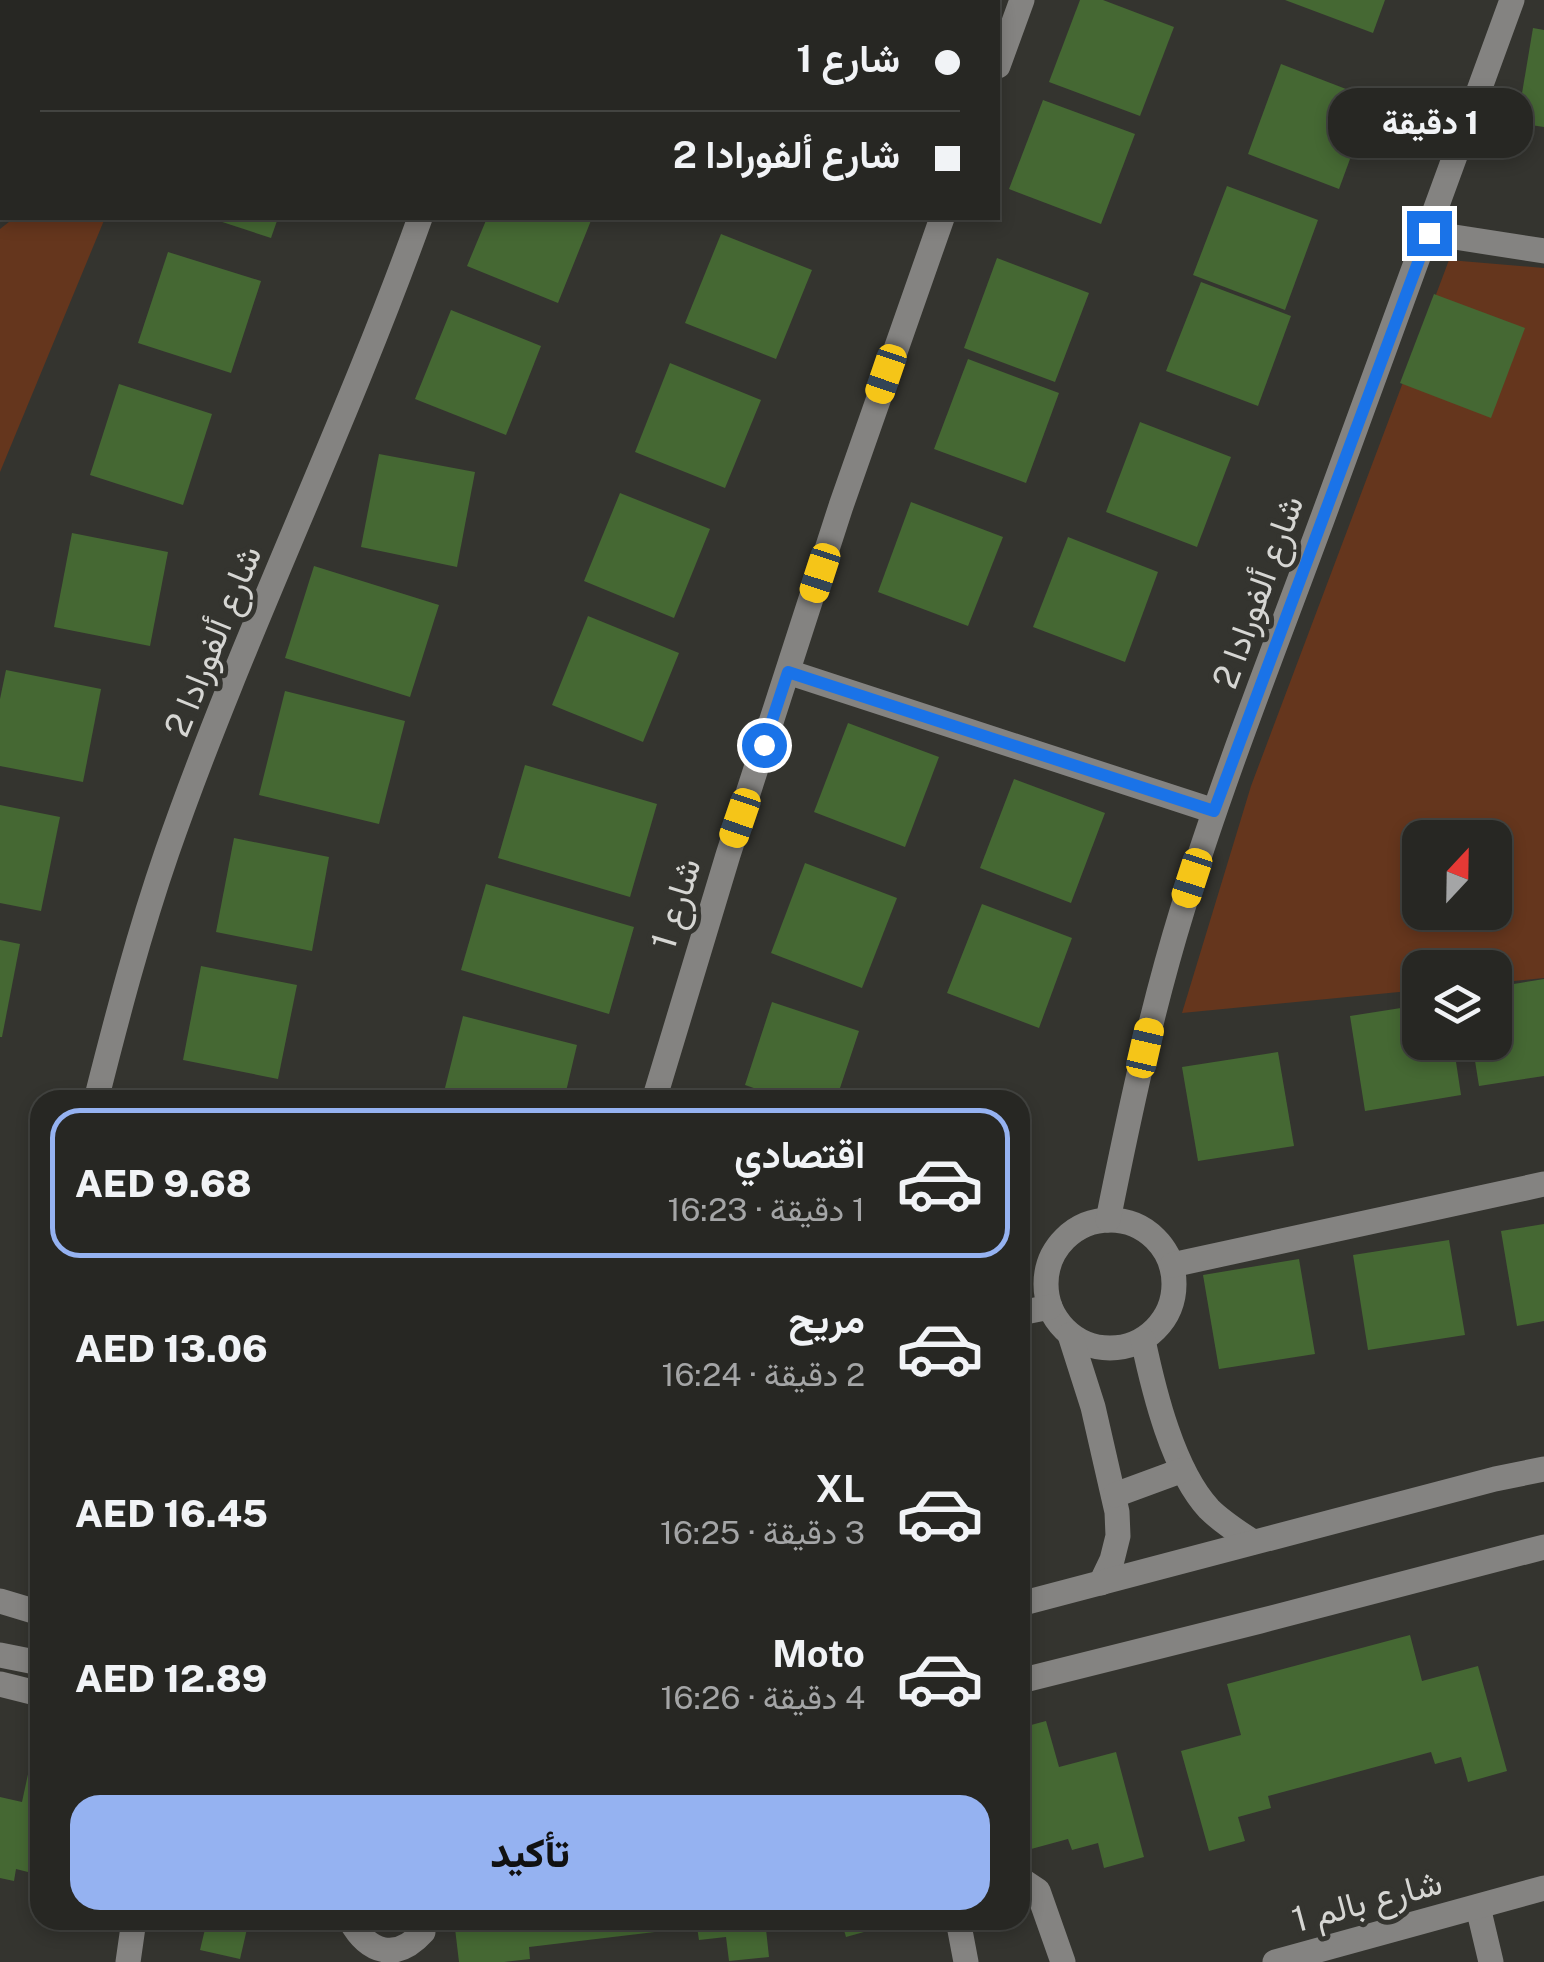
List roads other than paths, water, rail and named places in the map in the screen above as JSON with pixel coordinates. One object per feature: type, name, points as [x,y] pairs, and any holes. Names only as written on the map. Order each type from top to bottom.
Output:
[{"type":"street","points":[[1000,60],[1022,0]]},
{"type":"street","name":"شارع ألفورادا 2","points":[[1108,1220],[1153,1013],[1214,811],[1512,0]]},
{"type":"street","name":"شارع ألفورادا 2","points":[[99,1090],[126,982],[167,852],[419,220]]},
{"type":"street","name":"شارع 1","points":[[657,1090],[841,506],[941,220]]},
{"type":"street","points":[[1429,233],[1544,251]]},
{"type":"street","points":[[788,672],[1214,811]]},
{"type":"street","points":[[1172,1265],[1544,1184]]},
{"type":"street","points":[[1129,1222],[1163,1246],[1172,1265],[1175,1286],[1171,1307],[1160,1326],[1128,1346],[1083,1343],[1058,1322],[1050,1307],[1046,1287],[1048,1266],[1056,1248],[1070,1233],[1088,1223],[1129,1222]]},
{"type":"street","points":[[1030,1312],[1050,1307]]},
{"type":"street","points":[[1070,1334],[1114,1495],[1118,1536],[1101,1583]]},
{"type":"street","points":[[1143,1340],[1183,1470],[1211,1511],[1254,1542]]},
{"type":"street","points":[[1030,1601],[1495,1478],[1544,1469]]},
{"type":"street","points":[[1114,1495],[1183,1470]]},
{"type":"street","points":[[1030,1679],[1544,1547]]},
{"type":"street","points":[[0,1601],[30,1610]]},
{"type":"street","points":[[0,1654],[30,1661]]},
{"type":"street","points":[[0,1684],[30,1692]]},
{"type":"street","points":[[1030,1886],[1038,1891],[1063,1962]]},
{"type":"street","name":"شارع بالم 1","points":[[1275,1962],[1544,1888]]},
{"type":"street","name":"شارع بالم 1","points":[[1478,1907],[1491,1962]]},
{"type":"street","points":[[128,1962],[133,1930]]},
{"type":"street","points":[[356,1930],[357,1962]]},
{"type":"street","points":[[359,1930],[376,1950],[390,1952],[414,1943],[422,1930]]},
{"type":"street","points":[[419,1962],[423,1930]]},
{"type":"street","points":[[960,1930],[966,1962]]}]
